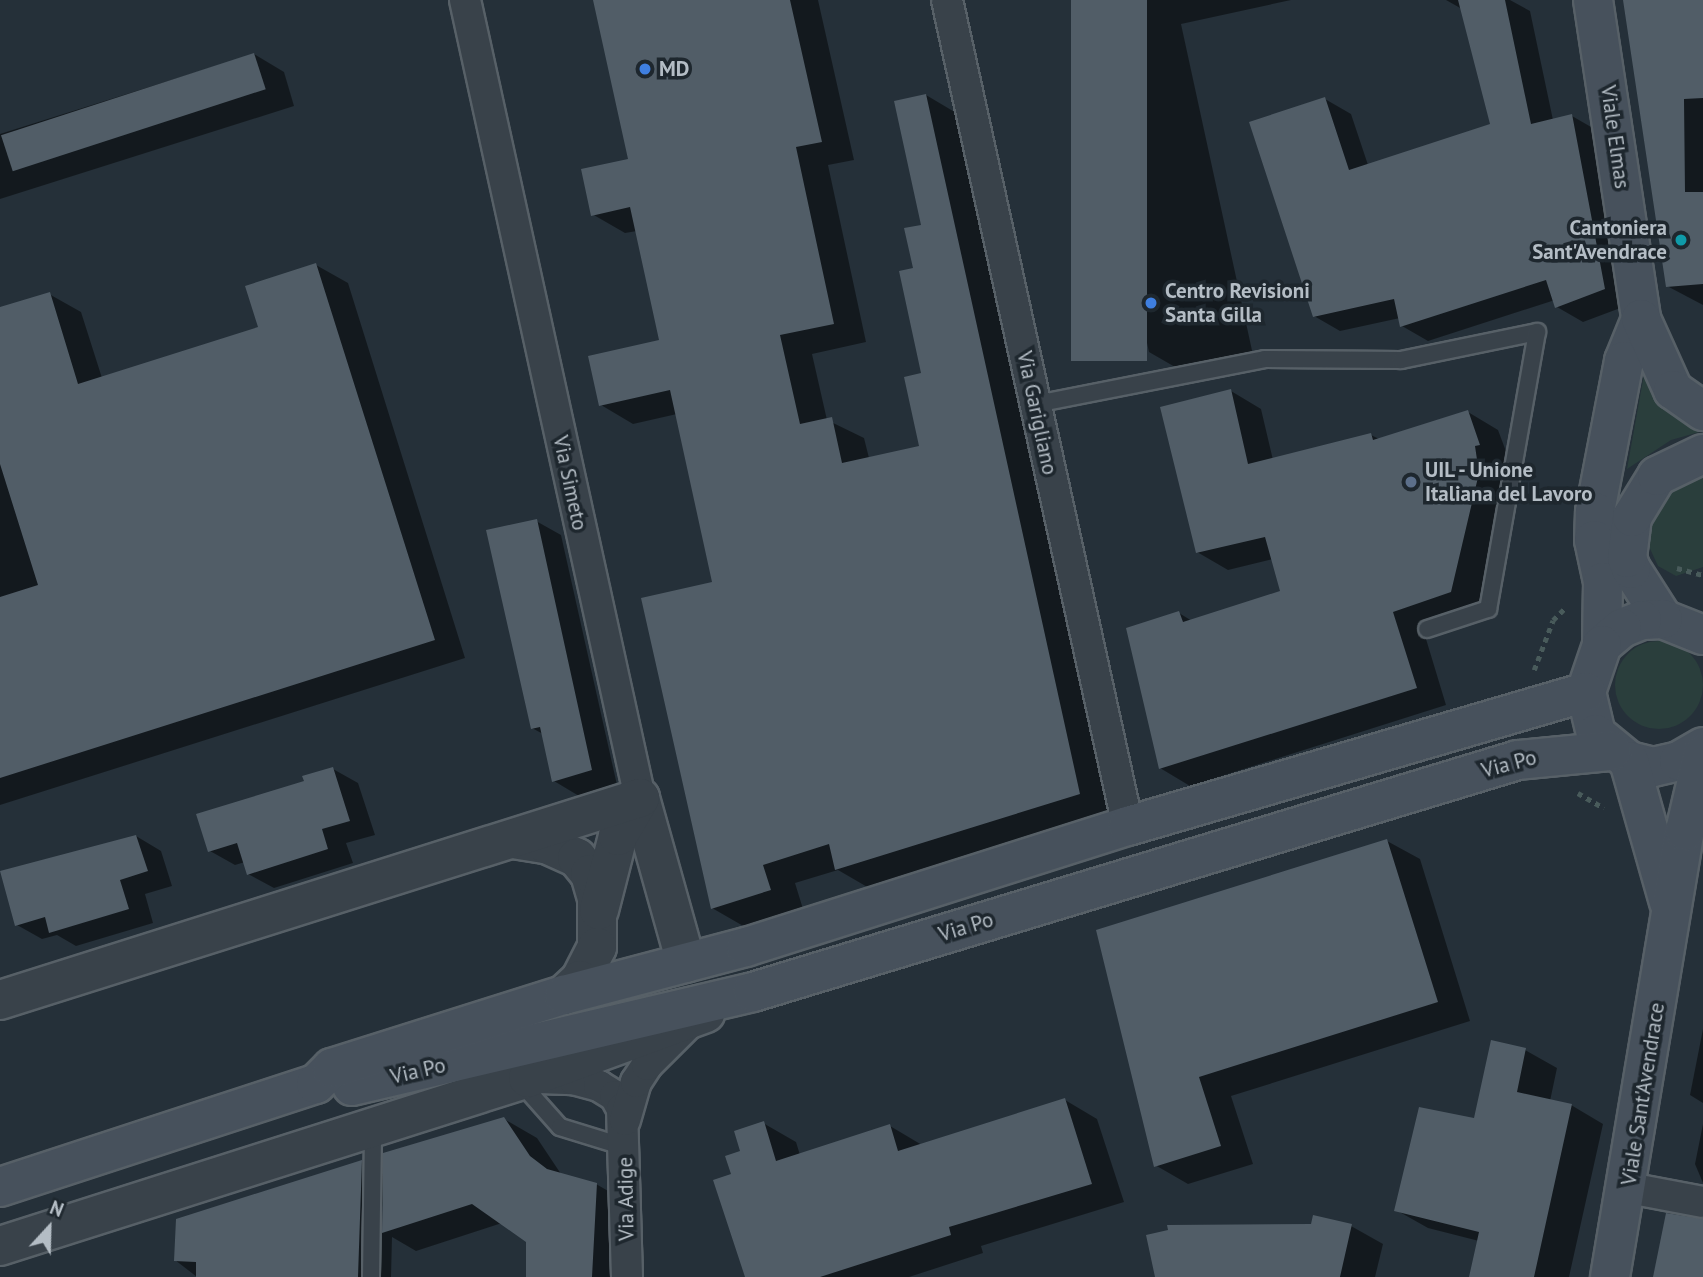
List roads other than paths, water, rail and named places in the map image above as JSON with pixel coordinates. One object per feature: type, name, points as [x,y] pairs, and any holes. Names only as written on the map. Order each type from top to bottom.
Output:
[{"type":"main road","name":"Viale Elmas","points":[[1593,0],[1641,319]]},
{"type":"main road","points":[[1641,319],[1673,390],[1703,411]]},
{"type":"main road","points":[[1586,692],[1602,645],[1603,582],[1594,540],[1595,512],[1624,361],[1641,319]]},
{"type":"main road","points":[[1689,622],[1631,569],[1628,558],[1632,517],[1657,476],[1703,454]]},
{"type":"main road","points":[[1602,645],[1622,628],[1642,620],[1689,622]]},
{"type":"main road","name":"Via Po","points":[[0,1186],[316,1084],[332,1068],[564,995],[686,962],[1128,826],[1586,692]]},
{"type":"main road","name":"Viale Sant'Avendrace","points":[[1586,692],[1596,734],[1620,756],[1672,911]]},
{"type":"main road","name":"Via Po","points":[[316,1084],[339,1089],[753,992],[1518,760],[1620,756],[1653,766],[1679,761],[1703,747]]},
{"type":"main road","name":"Viale Sant'Avendrace","points":[[1610,1277],[1629,1188],[1672,911],[1703,754]]},
{"type":"main road","points":[[1672,911],[1703,868]]},
{"type":"street","name":"Via Simeto","points":[[465,0],[640,798],[686,962]]},
{"type":"street","name":"Via Garigliano","points":[[947,0],[1128,826]]},
{"type":"street","points":[[0,1000],[640,798]]},
{"type":"street","points":[[598,913],[618,836],[640,798]]},
{"type":"street","points":[[513,839],[546,844],[577,858],[590,874],[600,932],[592,961],[564,995]]},
{"type":"street","points":[[0,1245],[523,1079],[693,1019],[753,992]]},
{"type":"street","name":"Via Adige","points":[[626,1277],[625,1133],[636,1082],[647,1065],[693,1019]]},
{"type":"street","points":[[523,1079],[573,1079],[599,1086],[615,1096],[625,1133]]},
{"type":"street","points":[[1629,1188],[1703,1202]]},
{"type":"lane","points":[[1036,404],[1265,359],[1401,360],[1536,332],[1488,609],[1427,629]]},
{"type":"lane","points":[[523,1079],[560,1127],[625,1133]]},
{"type":"lane","points":[[371,1277],[373,1126]]},
{"type":"place","name":"MD","points":[[645,69]]},
{"type":"place","name":"Cantoniera Sant'Avendrace","points":[[1681,240]]},
{"type":"place","name":"Centro Revisioni Santa Gilla","points":[[1151,303]]},
{"type":"place","name":"UIL - Unione Italiana del Lavoro","points":[[1411,482]]}]
